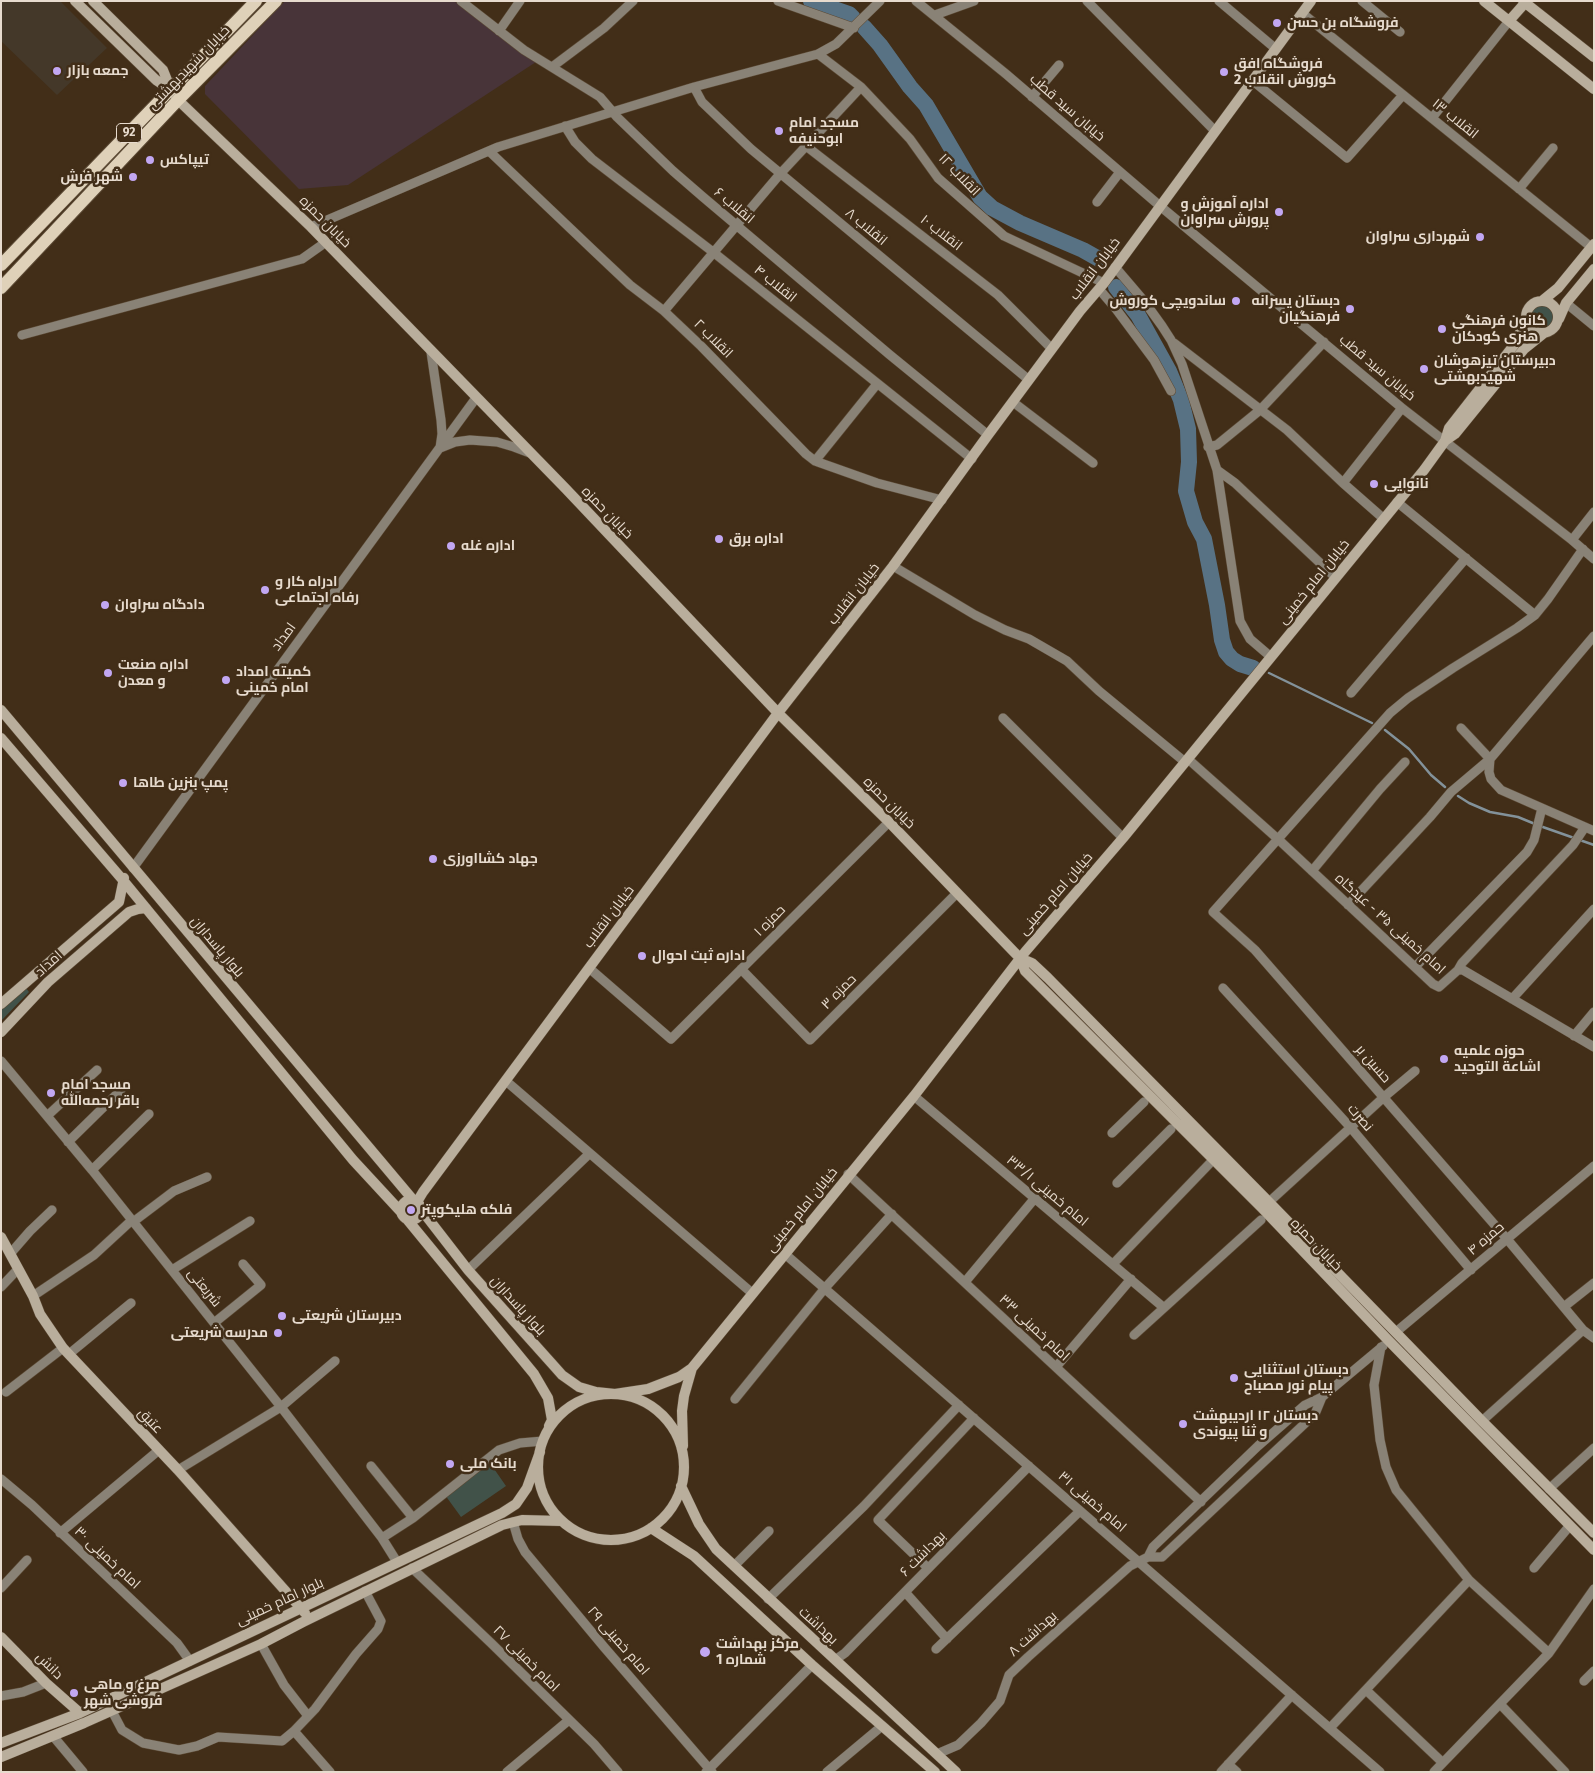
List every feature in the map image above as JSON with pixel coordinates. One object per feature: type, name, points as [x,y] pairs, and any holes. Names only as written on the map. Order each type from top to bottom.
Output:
[{"type":"main road","name":"خیابان حمزه","points":[[75,1],[326,242],[778,713],[889,822],[1020,958],[1032,963],[1048,978],[1266,1205],[1396,1332],[1594,1533]]},
{"type":"main road","name":"خیابان حمزه","points":[[93,1],[163,70],[175,95]]},
{"type":"main road","name":"خیابان شهیدبهشتی","points":[[1,288],[175,95],[256,1]]},
{"type":"main road","name":"خیابان شهیدبهشتی","points":[[1,265],[175,95],[276,1]]},
{"type":"main road","name":"خیابان انقلاب","points":[[417,1204],[423,1192],[778,713],[893,566],[988,435],[1101,286],[1311,1]]},
{"type":"main road","points":[[1484,1],[1594,89]]},
{"type":"main road","points":[[1509,21],[1525,2],[1594,56]]},
{"type":"main road","points":[[1542,301],[1558,288],[1592,246]]},
{"type":"main road","points":[[1558,320],[1554,306],[1546,301],[1537,302],[1530,306],[1526,319],[1530,328],[1534,331],[1544,333],[1553,329],[1558,320],[1566,303],[1594,269]]},
{"type":"main road","name":"خیابان امام خمینی","points":[[1445,441],[1449,428],[1514,345],[1526,319]]},
{"type":"main road","name":"خیابان امام خمینی","points":[[692,1368],[848,1174],[914,1096],[1020,958],[1123,838],[1384,519],[1445,441],[1455,434],[1524,349],[1544,333]]},
{"type":"main road","name":"بلوار پاسداران","points":[[1,710],[132,868],[417,1204],[468,1270],[562,1375],[579,1387],[596,1392],[615,1394]]},
{"type":"main road","points":[[1,738],[122,879],[353,1160],[404,1216],[534,1374],[544,1390],[551,1409],[552,1420],[540,1452],[539,1478],[546,1501],[562,1521],[582,1534],[605,1540],[630,1538],[651,1528],[669,1511],[675,1502],[681,1486],[684,1460],[682,1411],[692,1368]]},
{"type":"main road","points":[[122,879],[132,868]]},
{"type":"main road","name":"امداد","points":[[1,1004],[119,902],[122,879]]},
{"type":"main road","name":"امداد","points":[[1,1032],[48,982],[129,912],[146,908]]},
{"type":"main road","name":"خیابان حمزه","points":[[1020,958],[1025,971],[1213,1160],[1266,1205],[1385,1344],[1594,1550]]},
{"type":"main road","points":[[30,980],[39,991]]},
{"type":"main road","points":[[405,1202],[417,1204],[419,1214],[415,1218],[404,1216],[401,1207],[405,1202]]},
{"type":"main road","name":"عتیق","points":[[1,1237],[33,1296],[40,1314],[66,1351],[178,1470],[309,1619]]},
{"type":"main road","points":[[1385,1344],[1396,1332]]},
{"type":"main road","points":[[548,1430],[561,1414],[577,1402],[595,1396],[648,1389],[679,1377],[692,1368]]},
{"type":"main road","points":[[615,1394],[635,1398],[654,1407],[668,1422],[679,1440],[684,1460]]},
{"type":"main road","name":"بلوار امام خمینی","points":[[1,1743],[80,1712],[502,1513],[516,1504],[528,1488],[540,1452]]},
{"type":"main road","name":"بهداشت","points":[[681,1486],[699,1524],[716,1549],[956,1772]]},
{"type":"main road","name":"بلوار امام خمینی","points":[[1,1757],[112,1711],[261,1644],[412,1568],[513,1522],[522,1520],[562,1521]]},
{"type":"main road","points":[[651,1528],[694,1556],[812,1665],[935,1772]]},
{"type":"main road","points":[[749,1608],[765,1596]]},
{"type":"main road","name":"دانش","points":[[1,1637],[46,1683],[80,1712]]},
{"type":"main road","points":[[884,1727],[897,1718]]},
{"type":"street","name":"انقلاب ۶","points":[[461,1],[524,50],[600,97],[612,112],[673,171],[890,355],[988,435]]},
{"type":"street","points":[[499,31],[520,1]]},
{"type":"street","points":[[552,67],[604,28],[633,1]]},
{"type":"street","points":[[778,1],[854,28]]},
{"type":"street","points":[[311,227],[489,151],[694,87],[818,54],[836,44],[880,1]]},
{"type":"street","points":[[935,15],[974,1]]},
{"type":"street","points":[[1087,1],[1215,131]]},
{"type":"street","points":[[1219,1],[1276,49]]},
{"type":"street","points":[[1362,1],[1400,32]]},
{"type":"street","name":"خیابان سید قطب","points":[[920,2],[1402,408],[1594,559]]},
{"type":"street","name":"انقلاب ۱۳","points":[[1302,13],[1592,246]]},
{"type":"street","points":[[1432,118],[1509,21]]},
{"type":"street","name":"انقلاب ۱۲","points":[[818,54],[861,87],[910,139],[938,178],[1004,236],[1101,286]]},
{"type":"street","points":[[1032,97],[1059,65]]},
{"type":"street","points":[[1253,81],[1347,158],[1403,95]]},
{"type":"street","name":"انقلاب ۸","points":[[694,87],[702,102],[750,149],[1029,380]]},
{"type":"street","points":[[664,311],[780,174],[861,87]]},
{"type":"street","name":"انقلاب ۴","points":[[565,126],[575,142],[592,159],[714,252],[972,459]]},
{"type":"street","name":"انقلاب ۱۰","points":[[806,146],[998,295],[1052,349]]},
{"type":"street","points":[[1520,189],[1553,148]]},
{"type":"street","name":"انقلاب ۲","points":[[489,151],[594,252],[664,311],[701,346],[806,454],[816,460],[877,483],[942,500]]},
{"type":"street","points":[[1096,202],[1120,172]]},
{"type":"street","points":[[22,334],[302,259],[326,242]]},
{"type":"street","points":[[1115,267],[1144,301],[1171,340],[1184,371],[1216,470],[1240,621],[1250,639],[1271,657]]},
{"type":"street","points":[[1101,286],[1149,352],[1171,391]]},
{"type":"street","points":[[1566,303],[1594,326]]},
{"type":"street","points":[[1171,340],[1287,430],[1384,519]]},
{"type":"street","points":[[1208,447],[1217,445],[1260,410],[1324,342]]},
{"type":"street","points":[[431,352],[441,420],[440,448]]},
{"type":"street","points":[[816,460],[877,384]]},
{"type":"street","name":"امداد","points":[[132,868],[476,398]]},
{"type":"street","points":[[1013,402],[1094,463]]},
{"type":"street","points":[[1343,483],[1402,408]]},
{"type":"street","points":[[440,448],[454,442],[470,440],[497,442],[514,446],[530,453]]},
{"type":"street","points":[[1216,470],[1235,483],[1335,578]]},
{"type":"street","points":[[1397,502],[1535,615]]},
{"type":"street","points":[[1572,540],[1594,512]]},
{"type":"street","points":[[1279,840],[1390,713],[1453,668],[1535,615],[1582,549]]},
{"type":"street","points":[[1351,692],[1466,558]]},
{"type":"street","name":"امام خمینی ۳۵ - عیدگاه","points":[[893,566],[976,615],[1048,649],[1067,661],[1099,691],[1186,761],[1279,840],[1433,984],[1439,987],[1458,970],[1463,970],[1594,1047]]},
{"type":"street","points":[[1348,905],[1451,792],[1490,758],[1594,636]]},
{"type":"street","points":[[1003,718],[1123,838]]},
{"type":"street","points":[[1461,728],[1490,758]]},
{"type":"street","points":[[1458,970],[1462,963],[1590,829],[1501,790],[1491,779],[1488,772],[1490,758]]},
{"type":"street","points":[[1312,871],[1405,762]]},
{"type":"street","points":[[1415,968],[1527,852],[1534,840],[1542,808]]},
{"type":"street","name":"حمزه ۱","points":[[589,968],[671,1039],[889,822]]},
{"type":"street","name":"حسین بر","points":[[1279,840],[1213,912],[1255,950],[1565,1306],[1583,1330],[1594,1338]]},
{"type":"street","name":"حمزه ۳","points":[[741,969],[810,1040],[957,894]]},
{"type":"street","points":[[1512,999],[1594,909]]},
{"type":"street","name":"نصرت","points":[[1223,988],[1351,1128],[1471,1270]]},
{"type":"street","points":[[1574,1036],[1594,1012]]},
{"type":"street","name":"شریعتی","points":[[1,1061],[92,1170],[281,1406],[382,1538],[397,1562]]},
{"type":"street","points":[[47,1116],[97,1070]]},
{"type":"street","points":[[1266,1205],[1415,1071]]},
{"type":"street","points":[[506,1081],[752,1293]]},
{"type":"street","points":[[68,1142],[121,1090]]},
{"type":"street","name":"امام خمینی ۳۳/۱","points":[[914,1096],[1163,1307]]},
{"type":"street","points":[[1112,1133],[1144,1102]]},
{"type":"street","points":[[92,1170],[149,1114]]},
{"type":"street","points":[[1117,1183],[1171,1129]]},
{"type":"street","points":[[468,1270],[589,1154]]},
{"type":"street","points":[[1113,1264],[1213,1160]]},
{"type":"street","name":"حمزه ۴","points":[[1396,1332],[1594,1166]]},
{"type":"street","name":"امام خمینی ۳۳","points":[[848,1174],[1201,1502]]},
{"type":"street","points":[[33,1296],[94,1255],[132,1221],[174,1191],[207,1177]]},
{"type":"street","points":[[965,1282],[1035,1198]]},
{"type":"street","points":[[10,1254],[52,1210]]},
{"type":"street","points":[[735,1398],[825,1288],[892,1214]]},
{"type":"street","points":[[1134,1334],[1261,1220]]},
{"type":"street","points":[[172,1270],[250,1221]]},
{"type":"street","name":"امام خمینی ۳۱","points":[[785,1254],[1380,1772]]},
{"type":"street","points":[[214,1323],[261,1285],[243,1264]]},
{"type":"street","points":[[1,1287],[18,1269]]},
{"type":"street","points":[[1056,1366],[1131,1279]]},
{"type":"street","points":[[1565,1306],[1594,1283]]},
{"type":"street","points":[[6,1392],[131,1303]]},
{"type":"street","points":[[1482,1421],[1583,1330]]},
{"type":"street","points":[[1148,1557],[1153,1547],[1258,1446],[1306,1405],[1322,1397],[1385,1344]]},
{"type":"street","points":[[1385,1344],[1374,1385],[1380,1440],[1386,1467],[1396,1490],[1469,1580],[1549,1653]]},
{"type":"street","points":[[178,1470],[281,1406],[335,1361]]},
{"type":"street","name":"بهداشت ۸","points":[[937,1754],[958,1745],[981,1723],[1000,1702],[1009,1675],[1130,1566],[1148,1557],[1162,1556],[1171,1549],[1315,1414],[1322,1397]]},
{"type":"street","points":[[765,1596],[864,1506],[959,1405]]},
{"type":"street","points":[[928,1568],[878,1520],[974,1418]]},
{"type":"street","points":[[382,1538],[413,1518],[499,1450],[520,1443],[543,1441]]},
{"type":"street","points":[[1549,1489],[1594,1448]]},
{"type":"street","points":[[60,1533],[159,1450]]},
{"type":"street","points":[[371,1466],[413,1518]]},
{"type":"street","name":"بهداشت ۶","points":[[835,1660],[845,1653],[1029,1466]]},
{"type":"street","name":"امام خمینی ۳۰","points":[[1,1479],[32,1505],[177,1643],[190,1660]]},
{"type":"street","points":[[936,1649],[1080,1511]]},
{"type":"street","name":"امام خمینی ۲۹","points":[[513,1522],[518,1539],[525,1552],[709,1771]]},
{"type":"street","points":[[1534,1568],[1567,1529]]},
{"type":"street","points":[[734,1566],[769,1531]]},
{"type":"street","points":[[1,1588],[26,1560]]},
{"type":"street","name":"امام خمینی ۲۷","points":[[412,1568],[594,1744],[618,1772]]},
{"type":"street","points":[[1330,1728],[1469,1580]]},
{"type":"street","points":[[1434,1772],[1549,1653],[1594,1589]]},
{"type":"street","points":[[112,1711],[122,1730],[143,1743],[179,1750],[218,1738],[282,1742],[308,1716],[378,1629],[381,1621],[365,1591]]},
{"type":"street","points":[[905,1592],[947,1639]]},
{"type":"street","points":[[261,1644],[284,1686],[308,1716]]},
{"type":"street","points":[[709,1771],[812,1665]]},
{"type":"street","points":[[1584,1681],[1594,1671]]},
{"type":"street","points":[[1,1696],[23,1692],[46,1683]]},
{"type":"street","points":[[1366,1690],[1442,1762]]},
{"type":"street","points":[[1221,1772],[1292,1695]]},
{"type":"street","points":[[1500,1704],[1565,1772]]},
{"type":"street","points":[[507,1772],[569,1720]]},
{"type":"street","points":[[827,1772],[884,1727]]},
{"type":"street","points":[[294,1731],[330,1772]]},
{"type":"street","points":[[53,1736],[83,1772]]},
{"type":"street","points":[[1228,1764],[1237,1772]]},
{"type":"shaded area","name":"جمعه بازار","points":[[1,1],[60,1],[107,48],[57,95],[1,41]]},
{"type":"shaded area","points":[[285,1],[454,1],[536,62],[348,185],[299,189],[205,94],[205,86]]},
{"type":"green space","points":[[1542,306],[1550,309],[1553,317],[1550,325],[1542,328],[1534,325],[1531,317],[1534,309]]},
{"type":"green space","points":[[26,988],[29,992],[1,1021],[1,1008]]},
{"type":"green space","points":[[490,1463],[506,1486],[461,1517],[445,1495]]},
{"type":"waterway","points":[[811,1],[849,14],[853,18]]},
{"type":"waterway","points":[[864,27],[926,105],[980,197],[992,208],[1020,223],[1083,250],[1099,259]]},
{"type":"waterway","points":[[1116,287],[1138,315],[1169,371],[1181,400],[1188,429],[1189,462],[1186,491],[1195,522],[1204,539],[1222,640],[1226,652],[1232,659],[1253,668]]},
{"type":"waterway","points":[[1269,673],[1372,723]]},
{"type":"waterway","points":[[1385,730],[1409,749],[1431,775],[1445,787]]},
{"type":"waterway","points":[[1458,796],[1490,812],[1518,817],[1535,824]]},
{"type":"waterway","points":[[1540,826],[1594,845]]},
{"type":"place","name":"فروشگاه بن حسن","points":[[1277,23]]},
{"type":"place","name":"جمعه بازار","points":[[57,71]]},
{"type":"place","name":"فروشگاه افق کوروش انقلاب 2","points":[[1224,72]]},
{"type":"place","name":"مسجد امام ابوحنیفه","points":[[779,131]]},
{"type":"place","name":"تیپاکس","points":[[150,160]]},
{"type":"place","name":"شهر فرش","points":[[133,177]]},
{"type":"place","name":"اداره آموزش و پرورش سراوان","points":[[1279,212]]},
{"type":"place","name":"شهرداری سراوان","points":[[1480,237]]},
{"type":"place","name":"ساندویچی کوروش","points":[[1236,301]]},
{"type":"place","name":"دبستان پسرانه فرهنگیان","points":[[1350,309]]},
{"type":"place","name":"کانون فرهنگی هنری کودکان","points":[[1442,329]]},
{"type":"place","name":"دبیرستان تیزهوشان شهیدبهشتی","points":[[1424,369]]},
{"type":"place","name":"نانوایی","points":[[1374,484]]},
{"type":"place","name":"اداره برق","points":[[719,539]]},
{"type":"place","name":"اداره غله","points":[[451,546]]},
{"type":"place","name":"ادراه کار و رفاه اجتماعی","points":[[265,590]]},
{"type":"place","name":"دادگاه سراوان","points":[[105,605]]},
{"type":"place","name":"اداره صنعت و معدن","points":[[108,673]]},
{"type":"place","name":"کمیته امداد امام خمینی","points":[[226,680]]},
{"type":"place","name":"پمپ بنزین طاها","points":[[123,783]]},
{"type":"place","name":"جهاد کشااورزی","points":[[433,859]]},
{"type":"place","name":"اداره ثبت احوال","points":[[642,956]]},
{"type":"place","name":"حوزه علمیه اشاعة التوحید","points":[[1444,1059]]},
{"type":"place","name":"مسجد امام باقر رحمه‌الله","points":[[51,1093]]},
{"type":"place","name":"فلکه هلیکوپتر","points":[[411,1210]]},
{"type":"place","name":"دبیرستان شریعتی","points":[[282,1316]]},
{"type":"place","name":"مدرسه شریعتی","points":[[278,1333]]},
{"type":"place","name":"دبستان استثنایی پیام نور مصباح","points":[[1234,1378]]},
{"type":"place","name":"دبستان ۱۲ اردیبهشت و ثنا پیوندی","points":[[1183,1424]]},
{"type":"place","name":"بانک ملی","points":[[450,1464]]},
{"type":"place","name":"مرکز بهداشت شماره 1","points":[[705,1652]]},
{"type":"place","name":"مرغ و ماهی فروشی شهر","points":[[74,1693]]}]
